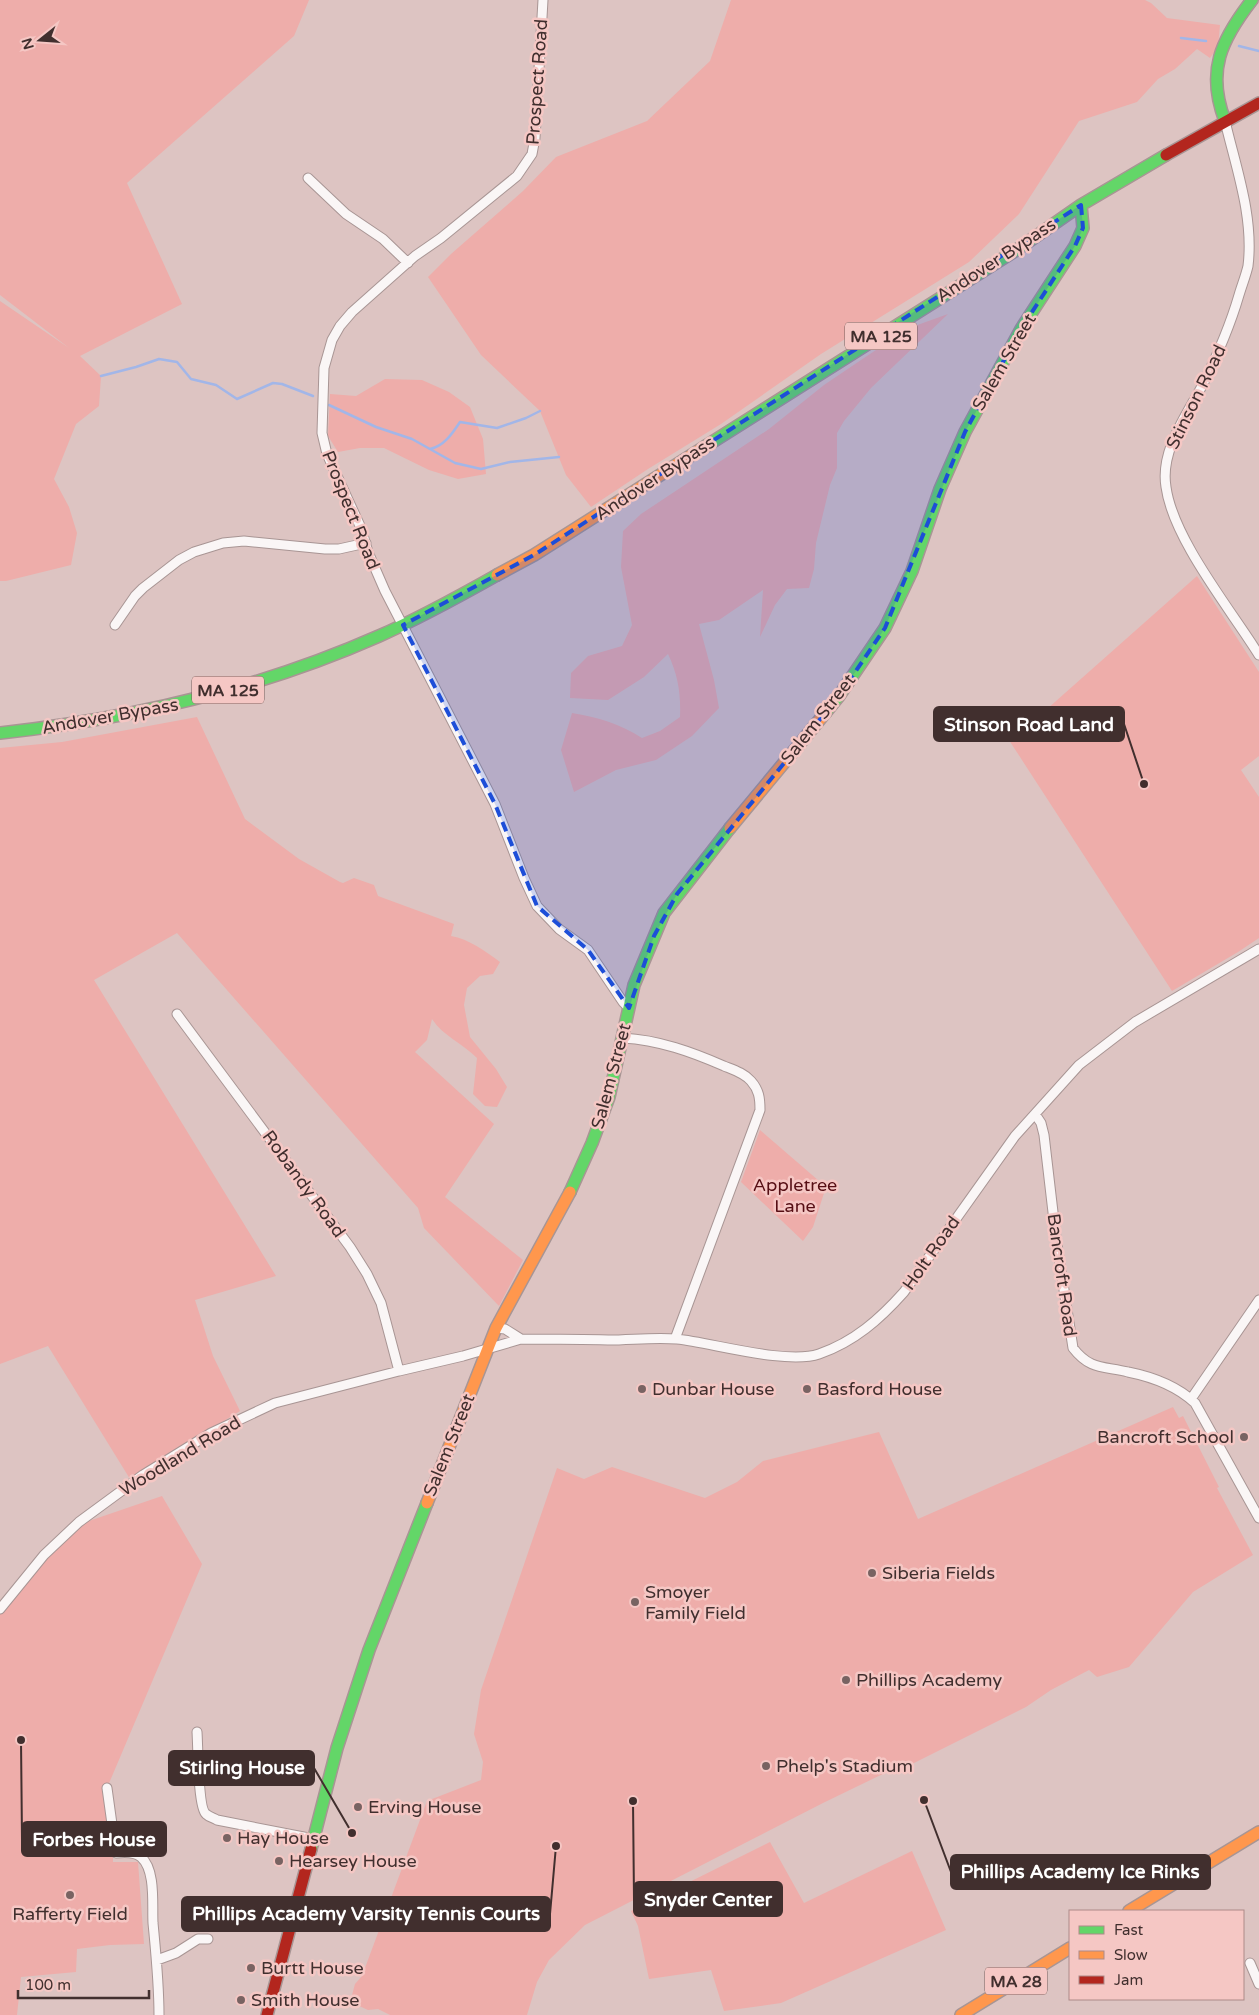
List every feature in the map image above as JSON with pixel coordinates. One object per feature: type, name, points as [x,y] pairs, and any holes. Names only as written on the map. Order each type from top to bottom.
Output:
[{"type":"street","name":"Prospect Road","points":[[543,0],[535,138],[532,154],[522,170],[509,183],[408,263],[352,312],[340,326],[332,340],[324,368],[323,442],[361,528],[385,591],[495,804],[537,906],[559,929],[588,950],[623,1002],[630,1008]]},
{"type":"street","points":[[1225,121],[1218,106],[1214,81],[1215,68],[1227,38],[1239,16],[1252,0]]},
{"type":"street","name":"Andover Bypass","points":[[0,733],[82,724],[153,711],[292,671],[403,625],[451,601],[542,550],[1018,249],[1080,204],[1259,103]]},
{"type":"street","name":"Stinson Road","points":[[1225,121],[1248,221],[1250,244],[1248,268],[1228,332],[1178,432],[1167,458],[1165,472],[1166,487],[1171,507],[1182,533],[1207,576],[1259,655]]},
{"type":"street","points":[[308,178],[346,214],[383,239],[408,263]]},
{"type":"street","name":"Salem Street","points":[[267,2015],[337,1748],[369,1650],[487,1348],[571,1190],[592,1143],[610,1097],[634,986],[654,936],[664,914],[677,894],[754,797],[839,696],[885,628],[908,579],[940,489],[965,432],[1021,329],[1075,246],[1083,228],[1080,204]]},
{"type":"street","points":[[1248,221],[1259,219]]},
{"type":"street","points":[[115,625],[135,596],[155,577],[194,552],[223,543],[244,540],[325,549],[339,549],[366,544]]},
{"type":"street","name":"Holt Road","points":[[487,1348],[521,1339],[675,1339],[785,1356],[806,1357],[818,1355],[857,1336],[885,1312],[904,1292],[983,1178],[1015,1136],[1078,1065],[1113,1037],[1172,999],[1259,949]]},
{"type":"street","name":"Robandy Road","points":[[177,1014],[367,1274],[381,1303],[399,1370]]},
{"type":"street","points":[[623,1038],[642,1040],[696,1053],[742,1074],[751,1081],[760,1097],[760,1110],[675,1339]]},
{"type":"street","name":"Bancroft Road","points":[[1035,1114],[1041,1123],[1044,1135],[1056,1238],[1073,1348],[1082,1359],[1091,1364],[1157,1380],[1175,1387],[1191,1399],[1259,1518]]},
{"type":"street","points":[[1191,1399],[1259,1300]]},
{"type":"street","name":"Holt Road","points":[[496,1328],[505,1329],[521,1339]]},
{"type":"street","name":"Woodland Road","points":[[0,1609],[44,1555],[78,1522],[144,1475],[211,1433],[275,1403],[399,1370],[463,1356],[487,1348]]},
{"type":"street","points":[[197,1732],[200,1793],[203,1810],[206,1814],[217,1820],[314,1839]]},
{"type":"street","points":[[107,1788],[116,1853],[135,1853],[142,1858],[148,1868],[152,1889],[159,2015]]},
{"type":"street","points":[[1131,1910],[1259,1832]]},
{"type":"street","points":[[157,1960],[176,1953],[198,1939],[208,1938]]},
{"type":"street","name":"MA 28","points":[[962,2015],[1069,1949]]},
{"type":"street","points":[[1250,1963],[1259,1984]]},
{"type":"highlighted area","points":[[1081,205],[1083,228],[1075,246],[1021,329],[965,432],[885,628],[839,696],[677,894],[654,936],[629,1008],[588,950],[537,906],[495,804],[403,625],[534,555]]},
{"type":"green space","points":[[0,0],[309,0],[294,36],[127,183],[182,304],[80,356],[101,376],[99,406],[76,424],[54,479],[69,507],[77,533],[71,565],[6,581],[0,581],[0,301],[69,348],[0,295]]},
{"type":"green space","points":[[731,0],[1145,0],[1167,18],[1220,25],[1218,47],[1210,58],[1197,49],[1175,69],[1158,79],[1137,102],[1079,121],[1019,214],[969,262],[821,354],[721,424],[591,507],[566,475],[540,411],[481,355],[428,277],[451,254],[523,191],[556,157],[647,121],[710,61]]},
{"type":"green space","points":[[948,314],[871,388],[844,421],[837,433],[837,468],[830,485],[816,543],[814,569],[809,588],[787,589],[775,605],[760,637],[763,590],[719,620],[699,624],[714,680],[719,708],[692,736],[656,760],[616,770],[574,792],[561,750],[572,713],[608,722],[642,738],[660,731],[680,717],[678,685],[668,654],[644,677],[608,700],[570,698],[571,673],[588,656],[622,646],[632,625],[621,567],[623,531],[641,514],[769,429],[824,385],[861,360],[909,328]]},
{"type":"green space","points":[[385,379],[422,380],[449,392],[470,407],[483,439],[486,474],[458,479],[429,470],[384,448],[360,448],[338,452],[328,436],[330,394],[356,396]]},
{"type":"green space","points":[[1197,576],[1259,672],[1259,756],[1241,770],[1259,797],[1259,938],[1172,991],[1007,737],[1047,709]]},
{"type":"green space","points":[[197,717],[245,819],[299,859],[340,882],[343,883],[354,878],[374,885],[378,896],[454,924],[451,936],[470,943],[500,962],[493,974],[480,976],[467,988],[464,1005],[470,1037],[496,1069],[507,1087],[497,1107],[485,1106],[473,1094],[477,1058],[447,1035],[432,1019],[427,1040],[415,1052],[494,1124],[445,1197],[523,1260],[499,1306],[424,1228],[418,1208],[177,933],[94,980],[276,1276],[195,1300],[213,1356],[240,1411],[130,1479],[48,1346],[0,1364],[0,748],[62,742]]},
{"type":"green space","name":"Appletree Lane","points":[[760,1130],[826,1187],[813,1227],[803,1241],[741,1182]]},
{"type":"green space","name":"Siberia Fields","points":[[1173,1407],[1179,1418],[1183,1416],[1219,1487],[1217,1488],[1253,1555],[1193,1592],[1129,1667],[1097,1677],[1089,1670],[1051,1690],[1026,1707],[904,1768],[889,1771],[823,1803],[585,1925],[549,1960],[537,1982],[527,2015],[390,2015],[378,2009],[368,2010],[357,2005],[352,1995],[355,1984],[362,1976],[427,1801],[481,1780],[483,1762],[474,1734],[481,1690],[557,1468],[584,1479],[612,1467],[705,1498],[737,1482],[763,1461],[879,1432],[918,1519]]},
{"type":"green space","points":[[162,1496],[202,1564],[107,1788],[113,1837],[113,1862],[138,1862],[144,1944],[110,1945],[77,1949],[76,1972],[21,1977],[17,2015],[0,2015],[0,1608],[44,1555],[86,1522]]},
{"type":"green space","points":[[770,1842],[804,1903],[912,1851],[946,1930],[781,2003],[724,2011],[711,1970],[649,1979],[638,1926],[631,1911]]},
{"type":"waterway","points":[[1181,38],[1206,41]]},
{"type":"waterway","points":[[1239,46],[1259,51]]},
{"type":"waterway","points":[[101,376],[159,359],[177,362],[191,379],[216,385],[237,399],[273,383],[282,384],[313,396]]},
{"type":"waterway","points":[[329,405],[376,427],[412,439],[455,463],[481,469],[510,462],[559,457]]},
{"type":"waterway","points":[[430,449],[444,442],[460,422],[497,428],[540,411]]},
{"type":"traffic: fast","points":[[1225,121],[1219,103],[1217,87],[1217,71],[1220,57],[1232,29],[1252,0]]},
{"type":"traffic: fast","points":[[706,446],[1018,249],[1081,205],[1166,155]]},
{"type":"traffic: fast","points":[[826,712],[885,628],[912,571],[940,489],[965,432],[1021,329],[1075,246],[1083,228],[1081,205]]},
{"type":"traffic: fast","points":[[0,733],[49,727],[145,710],[193,699],[287,672],[379,636],[439,607],[497,575]]},
{"type":"traffic: fast","points":[[570,1192],[592,1143],[609,1097],[634,985],[664,913],[730,828]]},
{"type":"traffic: fast","points":[[311,1849],[337,1748],[369,1650],[427,1503]]},
{"type":"traffic: slow","points":[[497,575],[534,555],[706,446]]},
{"type":"traffic: slow","points":[[730,828],[826,712]]},
{"type":"traffic: slow","points":[[427,1503],[496,1328],[570,1192]]},
{"type":"traffic: slow","points":[[1131,1910],[1259,1832]]},
{"type":"traffic: slow","points":[[961,2015],[1069,1949]]},
{"type":"traffic: jam","points":[[1166,155],[1259,103]]},
{"type":"traffic: jam","points":[[267,2015],[311,1849]]},
{"type":"place","name":"Stinson Road Land","points":[[1144,784]]},
{"type":"place","name":"Dunbar House","points":[[642,1389]]},
{"type":"place","name":"Basford House","points":[[807,1389]]},
{"type":"place","name":"Bancroft School","points":[[1244,1437]]},
{"type":"place","name":"Siberia Fields","points":[[872,1573]]},
{"type":"place","name":"Smoyer Family Field","points":[[635,1602]]},
{"type":"place","name":"Phillips Academy","points":[[846,1680]]},
{"type":"place","name":"Forbes House","points":[[21,1740]]},
{"type":"place","name":"Phelp's Stadium","points":[[766,1766]]},
{"type":"place","name":"Phillips Academy Ice Rinks","points":[[924,1800]]},
{"type":"place","name":"Snyder Center","points":[[633,1801]]},
{"type":"place","name":"Erving House","points":[[358,1807]]},
{"type":"place","name":"Stirling House","points":[[352,1833]]},
{"type":"place","name":"Hay House","points":[[227,1838]]},
{"type":"place","name":"Phillips Academy Varsity Tennis Courts","points":[[556,1846]]},
{"type":"place","name":"Hearsey House","points":[[279,1861]]},
{"type":"place","name":"Rafferty Field","points":[[70,1895]]},
{"type":"place","name":"Burtt House","points":[[251,1968]]},
{"type":"place","name":"Smith House","points":[[241,2000]]}]
